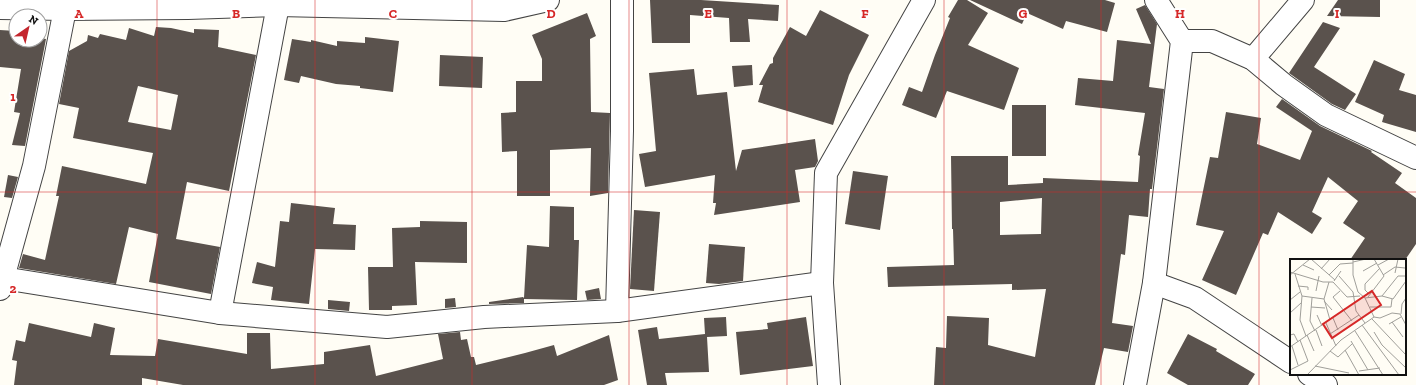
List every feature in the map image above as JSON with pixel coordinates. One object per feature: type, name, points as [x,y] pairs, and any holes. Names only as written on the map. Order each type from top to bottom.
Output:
[{"type":"street","points":[[0,8],[65,9],[189,4],[504,10],[548,0]]},
{"type":"street","points":[[617,312],[622,131],[622,0]]},
{"type":"street","points":[[829,385],[822,283],[826,173],[924,0]]},
{"type":"street","points":[[1135,385],[1154,283],[1182,41],[1156,0]]},
{"type":"street","points":[[1253,59],[1303,0]]},
{"type":"street","points":[[220,313],[278,5]]},
{"type":"street","points":[[65,9],[34,166],[2,283],[220,313],[387,326],[484,317],[617,312],[822,283]]},
{"type":"street","points":[[1182,41],[1212,41],[1253,59],[1284,85],[1326,115],[1416,158]]},
{"type":"street","points":[[1154,283],[1195,298],[1290,361]]},
{"type":"street","points":[[1311,375],[1326,385]]},
{"type":"building","points":[[650,0],[701,0],[779,5],[778,21],[748,19],[750,42],[730,42],[729,18],[690,15],[690,43],[652,43]]},
{"type":"building","points":[[958,0],[967,0],[988,13],[968,45],[1019,68],[1004,110],[947,91],[936,118],[902,105],[909,87],[922,92],[950,18],[948,17]]},
{"type":"building","points":[[970,0],[1105,0],[1115,3],[1107,32],[1066,21],[1063,29],[1027,13],[1022,24]]},
{"type":"building","points":[[1338,0],[1380,0],[1380,17],[1327,16]]},
{"type":"building","points":[[1145,5],[1157,24],[1149,87],[1164,89],[1152,189],[1150,189],[1148,217],[1129,215],[1125,255],[1121,254],[1112,323],[1133,326],[1128,352],[1104,348],[1095,385],[934,385],[936,347],[946,348],[947,316],[989,318],[988,345],[1035,357],[1046,289],[1012,290],[1012,284],[888,287],[887,267],[954,265],[951,156],[1008,156],[1008,185],[1043,183],[1043,178],[1138,182],[1140,156],[1138,155],[1145,113],[1075,105],[1078,78],[1113,81],[1117,40],[1151,44],[1136,9]],"holes":[[[1042,198],[1041,234],[1000,235],[1000,202]]]},
{"type":"building","points":[[820,10],[869,35],[849,75],[833,125],[758,102],[763,85],[759,85],[770,64],[773,63],[773,58],[790,27],[806,36]]},
{"type":"building","points":[[587,13],[596,36],[590,39],[591,112],[610,113],[608,193],[590,196],[591,148],[550,150],[550,196],[517,196],[517,151],[502,152],[501,113],[516,112],[516,81],[542,81],[542,59],[532,35]]},
{"type":"building","points":[[1323,22],[1340,28],[1314,67],[1356,94],[1345,110],[1332,104],[1289,73]]},
{"type":"building","points":[[156,27],[171,28],[194,33],[194,29],[219,30],[218,47],[256,55],[229,191],[187,182],[176,239],[220,247],[211,294],[149,282],[158,234],[129,227],[116,284],[19,268],[23,254],[45,260],[59,196],[56,196],[62,166],[146,184],[153,153],[73,138],[79,108],[59,104],[69,51],[87,41],[88,35],[98,38],[100,34],[126,40],[129,28],[154,36]],"holes":[[[138,86],[178,95],[171,130],[128,122]]]},
{"type":"building","points":[[0,30],[8,30],[8,48],[44,48],[25,146],[12,145],[20,113],[14,112],[21,69],[0,67]]},
{"type":"building","points":[[365,37],[399,41],[393,92],[360,88],[360,86],[336,84],[301,76],[299,83],[284,80],[292,39],[311,42],[311,40],[337,46],[337,41],[365,43]]},
{"type":"building","points":[[440,55],[483,57],[482,88],[439,86]]},
{"type":"building","points":[[1374,60],[1405,74],[1399,90],[1416,95],[1416,132],[1382,122],[1384,115],[1355,102]]},
{"type":"building","points":[[752,65],[753,85],[734,87],[732,66]]},
{"type":"building","points":[[694,69],[697,95],[727,92],[736,171],[742,150],[815,139],[818,161],[815,167],[795,170],[800,202],[714,215],[716,203],[713,203],[715,175],[645,187],[639,154],[656,151],[649,73]]},
{"type":"building","points":[[1282,99],[1320,126],[1372,151],[1371,152],[1402,173],[1395,183],[1416,198],[1416,244],[1406,259],[1351,259],[1365,238],[1343,223],[1358,201],[1328,177],[1312,212],[1322,218],[1312,234],[1278,212],[1268,235],[1263,233],[1236,295],[1202,280],[1224,231],[1196,225],[1210,157],[1218,158],[1226,112],[1261,118],[1257,144],[1300,160],[1312,131],[1276,107]]},
{"type":"building","points":[[1012,105],[1046,105],[1046,156],[1012,156]]},
{"type":"building","points":[[853,171],[888,176],[880,230],[845,224]]},
{"type":"building","points":[[8,175],[18,177],[12,198],[4,197]]},
{"type":"building","points":[[291,203],[335,208],[333,224],[356,225],[355,250],[315,249],[309,304],[271,300],[273,287],[252,283],[257,262],[275,267],[280,221],[289,222]]},
{"type":"building","points":[[550,206],[574,207],[574,240],[579,240],[577,300],[524,299],[524,303],[489,304],[489,302],[524,298],[527,245],[549,247]]},
{"type":"building","points":[[634,210],[660,212],[654,291],[630,289]]},
{"type":"building","points":[[420,221],[467,222],[467,263],[415,262],[417,305],[392,306],[392,310],[369,310],[368,267],[393,267],[392,228],[420,227]]},
{"type":"building","points":[[709,244],[745,247],[743,281],[719,284],[706,283]]},
{"type":"building","points":[[599,288],[601,299],[587,300],[585,291]]},
{"type":"building","points":[[455,298],[456,307],[445,308],[445,299]]},
{"type":"building","points":[[328,300],[350,302],[349,311],[328,309]]},
{"type":"building","points":[[726,317],[727,336],[707,337],[709,372],[665,373],[667,385],[647,385],[638,330],[657,327],[659,339],[705,334],[704,318]]},
{"type":"building","points":[[806,317],[813,366],[740,375],[736,332],[768,329],[767,323]]},
{"type":"building","points":[[29,323],[91,337],[94,323],[115,328],[110,355],[155,356],[158,339],[247,354],[247,333],[270,333],[271,369],[324,364],[324,352],[370,345],[376,376],[443,359],[438,334],[460,332],[461,340],[467,339],[471,357],[474,357],[476,365],[554,345],[557,356],[609,335],[618,380],[604,385],[183,385],[142,378],[142,385],[14,385],[17,361],[12,360],[16,340],[25,342]]},
{"type":"building","points":[[1188,334],[1217,349],[1216,351],[1255,374],[1248,385],[1188,385],[1167,373]]}]
